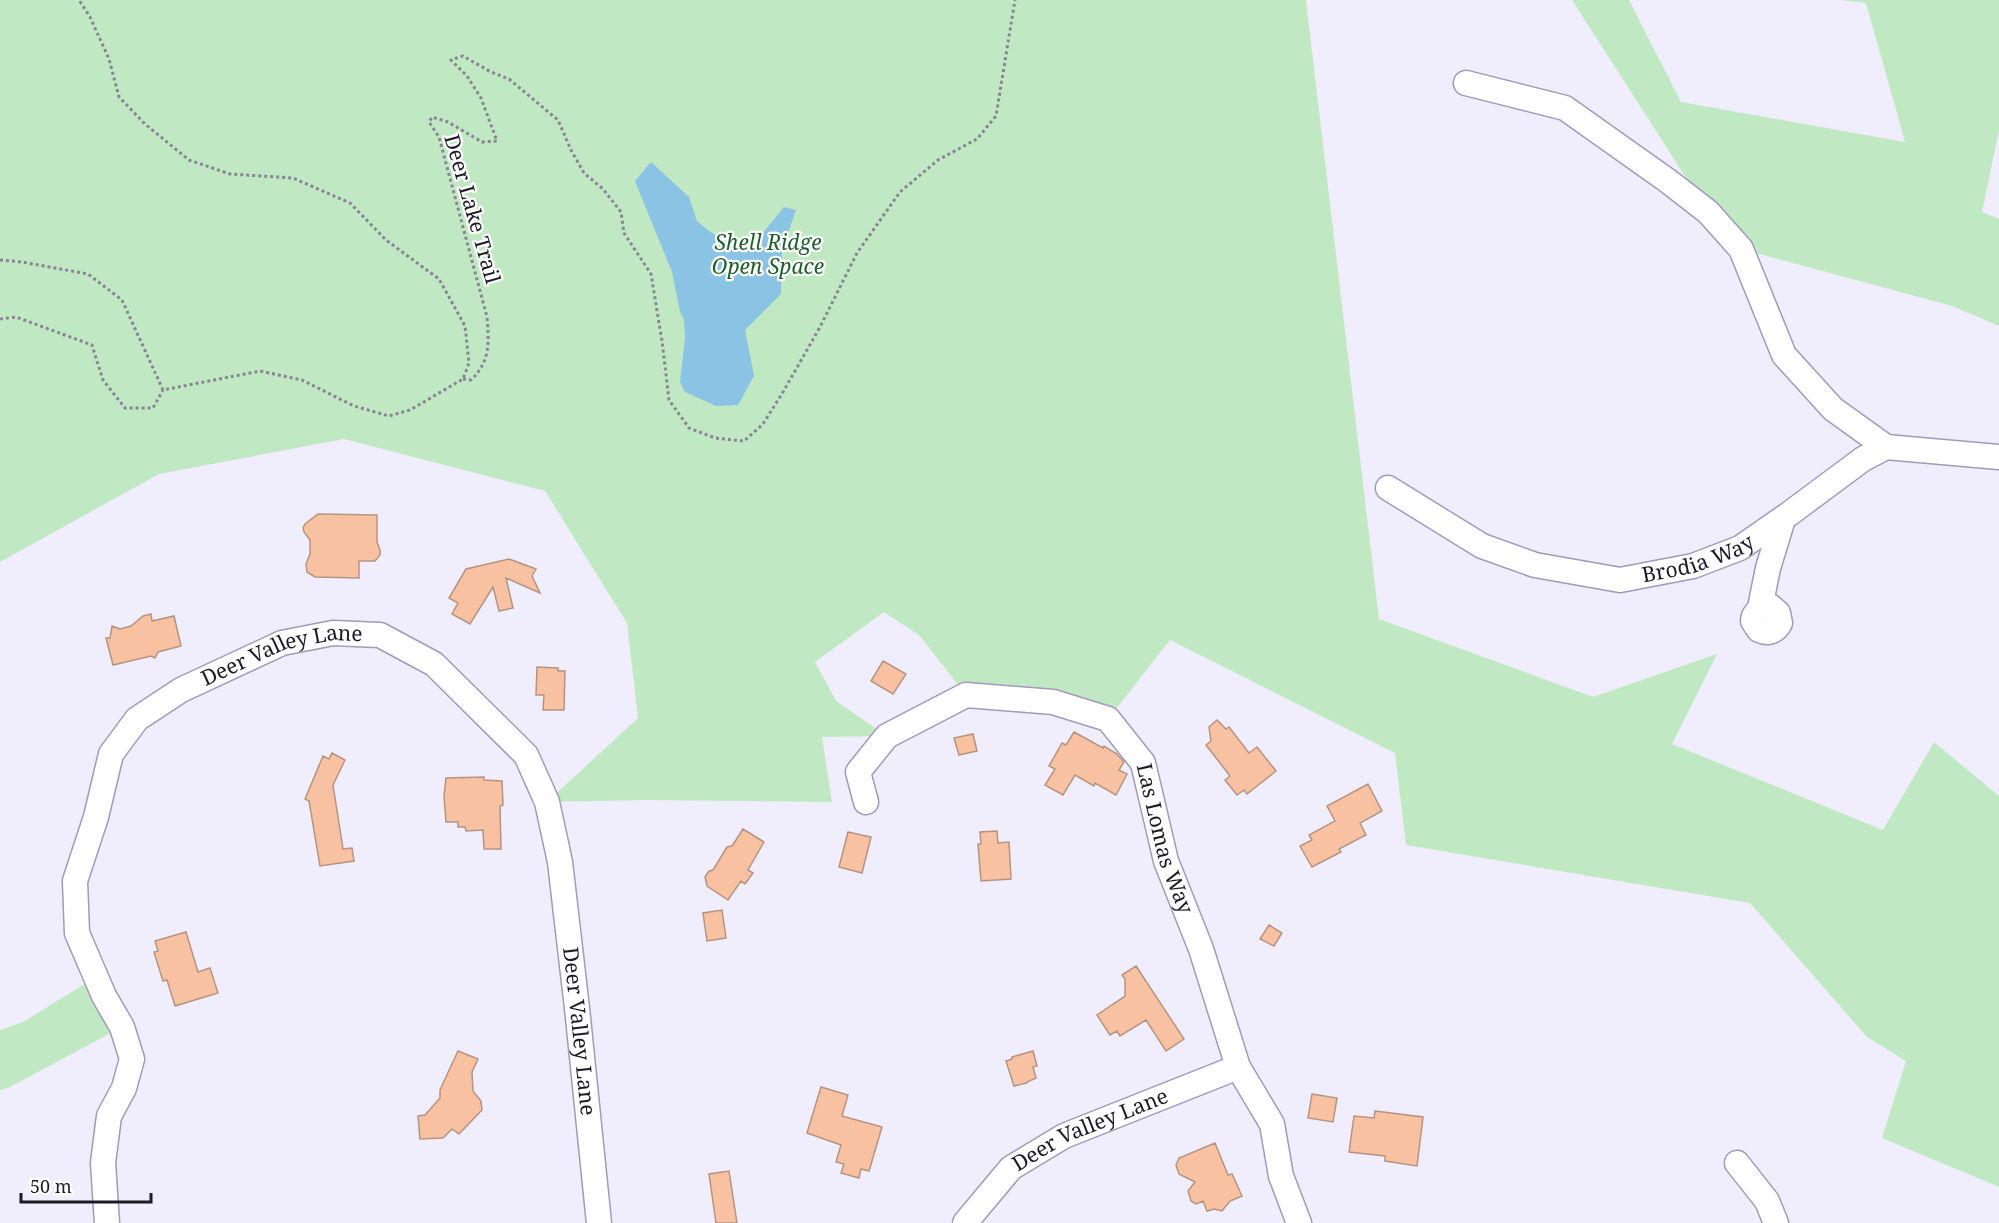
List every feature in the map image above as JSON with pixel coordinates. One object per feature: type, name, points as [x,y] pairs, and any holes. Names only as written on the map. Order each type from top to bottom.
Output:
[{"type":"street","points":[[1466,83],[1564,108],[1708,212],[1741,249],[1784,355],[1833,409],[1886,447],[1999,457]]},
{"type":"street","name":"Brodia Way","points":[[1388,488],[1482,546],[1535,566],[1620,580],[1693,566],[1740,548],[1863,459],[1886,447]]},
{"type":"street","points":[[1760,608],[1768,568],[1783,519]]},
{"type":"street","name":"Deer Valley Lane","points":[[108,1223],[103,1162],[109,1116],[124,1088],[132,1059],[122,1028],[104,996],[77,933],[75,881],[96,817],[111,754],[137,719],[181,690],[282,644],[333,633],[380,635],[434,664],[526,755],[548,802],[560,862],[578,1008],[599,1223]]},
{"type":"street","name":"Las Lomas Way","points":[[866,802],[858,772],[886,736],[966,695],[1053,702],[1108,719],[1143,763],[1166,861],[1201,949],[1238,1067],[1272,1124],[1281,1176],[1299,1223]]},
{"type":"street","name":"Deer Valley Lane","points":[[965,1223],[1011,1168],[1064,1136],[1238,1067]]},
{"type":"street","points":[[1737,1163],[1767,1201],[1776,1223]]},
{"type":"path","points":[[0,319],[15,317],[92,345],[103,380],[125,408],[153,408],[163,390],[260,371],[302,380],[354,406],[389,416],[410,410],[463,379],[469,363],[465,326],[439,279],[387,240],[350,202],[293,178],[230,174],[189,160],[145,124],[119,97],[109,59],[90,17],[79,0]]},
{"type":"path","name":"Deer Lake Trail","points":[[463,379],[471,380],[479,372],[489,346],[487,316],[439,137],[429,122],[432,117],[448,122],[482,142],[497,141],[481,98],[467,76],[451,60],[463,56],[509,79],[558,120],[584,173],[603,189],[621,212],[624,233],[651,274],[669,400],[689,428],[715,438],[744,441],[763,423],[783,392],[820,327],[857,254],[900,192],[938,160],[977,140],[996,116],[1015,0]]},
{"type":"path","points":[[0,260],[88,274],[122,300],[163,390]]},
{"type":"green space","name":"Shell Ridge Open Space","points":[[0,0],[1306,0],[1379,619],[1593,697],[1717,654],[1672,744],[1883,830],[1934,742],[1999,796],[1999,1187],[1882,1138],[1906,1061],[1867,1037],[1750,903],[1406,845],[1395,753],[1170,640],[1108,719],[966,695],[919,635],[884,612],[815,662],[836,701],[887,736],[822,737],[832,802],[647,800],[547,802],[638,718],[627,623],[545,491],[344,439],[159,474],[0,562]]},
{"type":"green space","points":[[1572,0],[1629,0],[1681,102],[1905,142],[1866,3],[1840,0],[1999,0],[1999,130],[1982,212],[1999,219],[1999,326],[1952,306],[1741,249],[1708,212]]},
{"type":"green space","points":[[96,977],[122,1027],[10,1087],[0,1090],[0,1030],[23,1022]]},
{"type":"water","points":[[651,162],[689,197],[697,221],[709,231],[746,253],[784,207],[796,210],[782,251],[781,294],[745,330],[754,376],[738,405],[716,406],[685,392],[680,382],[685,338],[684,319],[680,312],[672,272],[635,181]]},
{"type":"building","points":[[318,514],[377,515],[377,542],[380,555],[375,561],[359,561],[359,578],[315,577],[307,572],[310,540],[303,528]]},
{"type":"building","points":[[509,559],[536,569],[532,576],[540,593],[506,578],[513,608],[499,611],[493,587],[470,624],[452,614],[458,603],[449,598],[466,569]]},
{"type":"building","points":[[151,614],[152,621],[174,616],[181,646],[158,652],[155,658],[151,656],[113,665],[106,638],[110,638],[112,626],[120,629],[131,626],[143,616]]},
{"type":"building","points":[[883,661],[906,674],[893,694],[871,681]]},
{"type":"building","points":[[537,667],[558,668],[558,671],[565,671],[564,710],[543,710],[544,695],[536,695]]},
{"type":"building","points":[[1217,720],[1226,729],[1229,727],[1249,753],[1257,747],[1276,771],[1247,794],[1244,790],[1237,795],[1225,780],[1230,776],[1206,745],[1211,741],[1209,727]]},
{"type":"building","points":[[1074,732],[1103,748],[1104,746],[1117,754],[1124,762],[1119,770],[1127,774],[1116,795],[1075,775],[1063,795],[1045,785],[1055,769],[1049,766],[1062,743],[1066,745]]},
{"type":"building","points":[[973,734],[977,751],[959,755],[954,738]]},
{"type":"building","points":[[332,753],[345,760],[333,785],[343,849],[352,848],[354,861],[320,866],[309,801],[305,799],[323,756],[329,759]]},
{"type":"building","points":[[484,777],[484,780],[502,781],[501,849],[484,849],[483,830],[466,831],[465,827],[458,827],[458,822],[446,822],[444,796],[446,778]]},
{"type":"building","points":[[1368,784],[1382,811],[1360,823],[1366,835],[1339,849],[1341,852],[1312,867],[1300,846],[1312,840],[1309,835],[1335,821],[1327,806]]},
{"type":"building","points":[[743,829],[764,842],[748,870],[753,873],[745,884],[741,881],[728,900],[707,886],[705,877],[709,871],[713,870],[727,847],[732,846]]},
{"type":"building","points":[[997,831],[998,843],[1009,842],[1011,879],[981,881],[978,844],[981,844],[980,832]]},
{"type":"building","points":[[848,832],[871,837],[862,873],[839,867]]},
{"type":"building","points":[[722,910],[726,938],[707,941],[703,913]]},
{"type":"building","points":[[1269,925],[1282,933],[1274,946],[1260,939]]},
{"type":"building","points":[[186,932],[198,972],[210,968],[218,993],[175,1006],[167,980],[163,981],[154,952],[158,951],[155,941]]},
{"type":"building","points":[[1136,966],[1184,1039],[1166,1051],[1146,1020],[1120,1036],[1117,1031],[1110,1035],[1097,1015],[1125,996],[1125,979],[1122,975]]},
{"type":"building","points":[[458,1051],[478,1059],[472,1072],[473,1091],[481,1101],[482,1110],[459,1134],[452,1129],[443,1138],[420,1139],[418,1116],[425,1115],[440,1098],[440,1090]]},
{"type":"building","points":[[1033,1051],[1037,1066],[1033,1067],[1036,1078],[1014,1086],[1006,1061]]},
{"type":"building","points":[[821,1087],[848,1095],[842,1116],[882,1127],[869,1171],[861,1169],[859,1178],[841,1173],[844,1164],[836,1162],[841,1145],[807,1133]]},
{"type":"building","points":[[1312,1094],[1337,1098],[1333,1122],[1308,1118]]},
{"type":"building","points":[[1375,1111],[1423,1117],[1417,1166],[1385,1161],[1385,1156],[1349,1152],[1354,1116],[1374,1118]]},
{"type":"building","points":[[1215,1143],[1228,1175],[1232,1174],[1242,1196],[1230,1201],[1222,1211],[1214,1209],[1207,1211],[1203,1201],[1196,1204],[1191,1201],[1188,1191],[1195,1182],[1179,1174],[1176,1165],[1179,1158]]},
{"type":"building","points":[[729,1171],[737,1223],[716,1223],[709,1174]]}]
